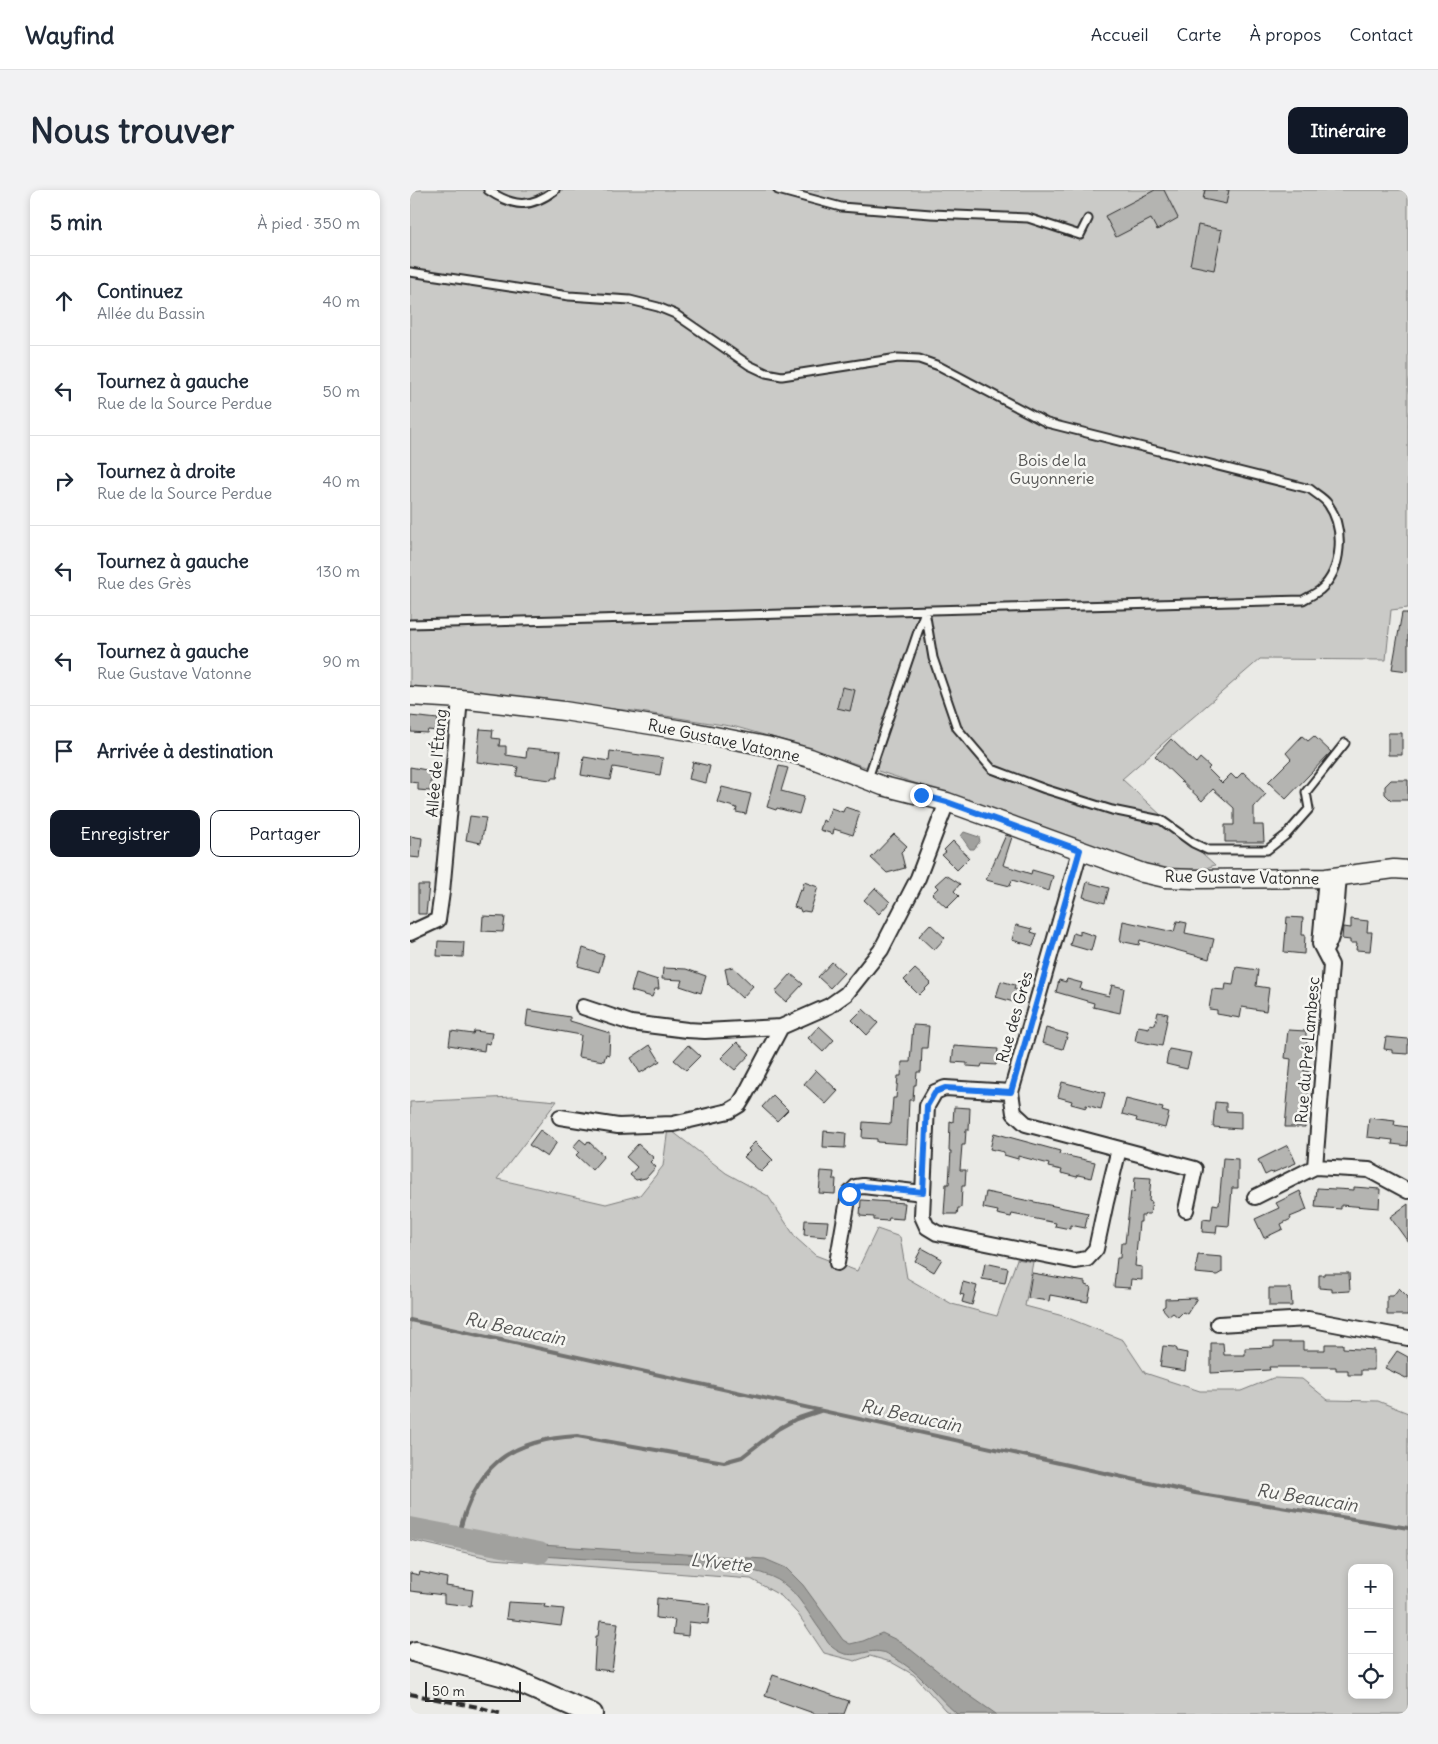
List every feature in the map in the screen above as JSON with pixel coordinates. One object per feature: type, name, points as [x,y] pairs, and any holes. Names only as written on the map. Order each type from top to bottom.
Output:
[{"type":"main road","points":[[412,1649],[506,1676],[592,1714]]},
{"type":"street","name":"Rue Gustave Vatonne","points":[[410,696],[460,699],[564,711],[689,731],[766,746],[810,758],[883,786],[947,802],[1143,873],[1165,878],[1333,878],[1408,870]]},
{"type":"street","name":"Allée de l'Étang","points":[[410,933],[438,920],[460,699]]},
{"type":"street","points":[[583,1007],[631,1023],[687,1030],[781,1027],[838,1001],[873,962],[897,922],[918,878],[947,802]]},
{"type":"street","name":"Rue des Grès","points":[[1080,850],[1011,1092],[1014,1113],[1026,1124],[1195,1169],[1186,1210]]},
{"type":"street","name":"Rue du Pré Lambesc","points":[[1315,1167],[1331,965],[1320,944],[1333,878]]},
{"type":"street","points":[[560,1117],[618,1126],[650,1126],[687,1121],[729,1111],[739,1105],[745,1096],[781,1027]]},
{"type":"street","points":[[1011,1092],[945,1088],[935,1092],[927,1106],[922,1216],[927,1227],[937,1233],[1075,1261],[1087,1259],[1096,1249],[1119,1149]]},
{"type":"street","points":[[1255,1197],[1315,1167],[1369,1170],[1408,1191]]},
{"type":"street","points":[[837,1263],[849,1194],[856,1187],[863,1186],[923,1192]]},
{"type":"street","points":[[1218,1324],[1308,1319],[1408,1338]]},
{"type":"lane","points":[[488,190],[515,204],[527,204],[544,198],[555,190]]},
{"type":"lane","points":[[778,190],[841,207],[932,214],[1028,218],[1080,235],[1088,219]]},
{"type":"lane","points":[[410,272],[569,296],[630,300],[658,307],[675,314],[749,364],[766,373],[782,376],[898,358],[919,359],[939,366],[1048,423],[1310,489],[1327,502],[1337,518],[1341,539],[1336,562],[1327,582],[1319,591],[1302,600],[410,624]]},
{"type":"lane","points":[[925,611],[933,658],[957,728],[992,768],[1045,789],[1112,810],[1161,820],[1193,843],[1208,850],[1267,850],[1286,835],[1309,809],[1306,792],[1345,742]]},
{"type":"lane","points":[[867,781],[925,611]]},
{"type":"green space","name":"Bois de la Guyonnerie","points":[[410,190],[1408,190],[1408,608],[1391,610],[1386,660],[1260,659],[1122,779],[1215,865],[1181,876],[930,788],[789,742],[736,727],[634,711],[521,699],[410,693],[410,628],[785,618],[785,610],[410,620]]},
{"type":"green space","points":[[512,1097],[557,1101],[497,1179],[606,1204],[640,1195],[663,1166],[668,1128],[726,1173],[768,1196],[796,1238],[815,1255],[857,1271],[877,1229],[900,1237],[907,1278],[952,1304],[997,1316],[1017,1259],[1033,1262],[1025,1306],[1063,1316],[1123,1340],[1145,1373],[1200,1391],[1241,1391],[1273,1378],[1302,1379],[1328,1400],[1378,1401],[1408,1413],[1408,1714],[951,1714],[945,1710],[914,1675],[891,1662],[870,1656],[855,1661],[824,1653],[798,1614],[781,1596],[751,1579],[493,1559],[410,1540],[410,1102]]},
{"type":"water","points":[[964,832],[979,837],[980,841],[974,849],[970,849],[961,836]]},
{"type":"water","points":[[516,1537],[521,1542],[541,1545],[765,1559],[786,1568],[803,1585],[843,1640],[850,1644],[882,1633],[901,1642],[963,1691],[996,1714],[957,1714],[902,1662],[885,1652],[875,1651],[851,1655],[839,1652],[829,1644],[795,1594],[784,1584],[770,1576],[708,1564],[504,1555]]},
{"type":"building","points":[[1155,190],[1164,190],[1178,218],[1157,230],[1151,219],[1116,237],[1105,216]]},
{"type":"building","points":[[1205,190],[1229,190],[1226,204],[1203,199]]},
{"type":"building","points":[[1198,225],[1222,230],[1214,270],[1190,265]]},
{"type":"building","points":[[1402,613],[1408,613],[1408,671],[1392,669]]},
{"type":"building","points":[[842,687],[855,690],[850,711],[837,708]]},
{"type":"building","points":[[410,716],[438,719],[437,731],[428,730],[427,733],[411,732]]},
{"type":"building","points":[[480,729],[493,730],[492,738],[500,739],[499,746],[506,746],[506,755],[526,758],[527,748],[561,751],[557,778],[552,778],[551,780],[516,776],[518,767],[477,762]]},
{"type":"building","points":[[1388,733],[1402,733],[1402,755],[1388,755]]},
{"type":"building","points":[[1302,736],[1308,741],[1314,736],[1331,752],[1286,799],[1268,782],[1291,759],[1286,753]]},
{"type":"building","points":[[1171,739],[1196,763],[1200,758],[1210,767],[1208,769],[1222,783],[1231,774],[1236,779],[1243,772],[1266,794],[1254,807],[1254,825],[1263,825],[1264,842],[1225,842],[1225,825],[1234,825],[1234,808],[1213,789],[1202,801],[1155,756]]},
{"type":"building","points":[[610,751],[663,758],[660,775],[613,767],[610,780],[581,775],[584,757],[609,761]]},
{"type":"building","points":[[693,762],[710,766],[706,783],[689,779]]},
{"type":"building","points":[[779,766],[788,768],[781,791],[804,797],[799,814],[767,807]]},
{"type":"building","points":[[410,767],[432,771],[430,791],[418,790],[418,783],[410,782]]},
{"type":"building","points":[[1391,780],[1408,780],[1408,800],[1391,800],[1385,794],[1385,786]]},
{"type":"building","points":[[722,787],[751,794],[746,814],[736,812],[737,808],[717,802]]},
{"type":"building","points":[[845,807],[860,812],[853,835],[834,829],[833,834],[820,830],[823,820],[826,822],[831,808],[843,812]]},
{"type":"building","points":[[470,816],[486,818],[481,843],[466,840]]},
{"type":"building","points":[[894,834],[907,846],[901,852],[905,868],[887,873],[871,858]]},
{"type":"building","points":[[1006,835],[1012,837],[1003,865],[1031,874],[1032,870],[1053,876],[1049,891],[1012,880],[1010,886],[986,880]]},
{"type":"building","points":[[410,836],[422,838],[420,858],[410,857]]},
{"type":"building","points":[[953,841],[969,858],[957,870],[942,855],[946,852],[944,850]]},
{"type":"building","points":[[946,875],[960,884],[954,891],[959,896],[947,908],[932,894],[938,888],[935,885]]},
{"type":"building","points":[[804,882],[818,887],[810,912],[801,912],[800,909],[794,907]]},
{"type":"building","points":[[1087,882],[1109,888],[1105,903],[1083,897]]},
{"type":"building","points":[[418,885],[429,885],[426,914],[418,914]]},
{"type":"building","points":[[875,888],[890,902],[879,914],[864,900]]},
{"type":"building","points":[[483,916],[505,917],[503,932],[482,931]]},
{"type":"building","points":[[1287,917],[1303,918],[1302,935],[1305,935],[1304,954],[1284,952]]},
{"type":"building","points":[[1351,919],[1368,921],[1367,932],[1372,932],[1370,951],[1356,950],[1357,943],[1350,943],[1350,940],[1342,939],[1343,927],[1351,928]]},
{"type":"building","points":[[1123,921],[1174,932],[1177,921],[1187,923],[1185,933],[1214,939],[1209,959],[1140,940],[1139,945],[1120,941]]},
{"type":"building","points":[[930,924],[945,938],[934,950],[919,936]]},
{"type":"building","points":[[1016,925],[1032,929],[1031,932],[1037,934],[1033,946],[1012,940]]},
{"type":"building","points":[[1080,931],[1095,936],[1091,951],[1070,945],[1073,933],[1080,935]]},
{"type":"building","points":[[438,941],[464,942],[463,957],[437,956]]},
{"type":"building","points":[[583,948],[604,955],[599,972],[578,966]]},
{"type":"building","points":[[832,962],[844,973],[830,988],[818,977]]},
{"type":"building","points":[[733,967],[753,986],[742,998],[727,984],[725,969]]},
{"type":"building","points":[[1236,967],[1258,970],[1256,986],[1269,988],[1266,1011],[1242,1007],[1240,1018],[1217,1014],[1217,1010],[1209,1009],[1212,989],[1225,990],[1226,984],[1233,985]]},
{"type":"building","points":[[663,968],[686,969],[706,976],[701,993],[680,986],[682,980],[662,979]]},
{"type":"building","points":[[915,969],[931,983],[919,995],[904,980]]},
{"type":"building","points":[[636,973],[658,980],[659,989],[655,989],[652,997],[631,991]]},
{"type":"building","points":[[791,974],[803,984],[786,1002],[775,992]]},
{"type":"building","points":[[1067,979],[1082,983],[1080,989],[1109,996],[1112,985],[1124,988],[1120,1013],[1093,1007],[1094,1003],[1056,992],[1059,980],[1066,982]]},
{"type":"building","points":[[1001,981],[1015,985],[1014,989],[1021,990],[1017,1003],[996,997]]},
{"type":"building","points":[[863,1009],[878,1023],[867,1035],[852,1020]]},
{"type":"building","points":[[528,1010],[570,1017],[570,1021],[610,1033],[609,1055],[606,1054],[604,1061],[578,1057],[581,1035],[526,1025]]},
{"type":"building","points":[[1158,1012],[1168,1014],[1162,1046],[1135,1041],[1138,1026],[1149,1028],[1150,1024],[1155,1025]]},
{"type":"building","points":[[913,1025],[929,1026],[927,1048],[922,1048],[921,1072],[917,1072],[913,1100],[909,1100],[907,1144],[877,1142],[877,1139],[862,1138],[863,1122],[891,1124],[893,1098],[896,1098],[898,1076],[901,1076],[902,1062],[910,1062]]},
{"type":"building","points":[[819,1026],[834,1040],[823,1052],[808,1038]]},
{"type":"building","points":[[1046,1028],[1068,1034],[1063,1049],[1042,1043]]},
{"type":"building","points":[[1288,1030],[1306,1031],[1304,1071],[1310,1072],[1305,1127],[1285,1127],[1291,1059],[1285,1058]]},
{"type":"building","points":[[451,1031],[473,1034],[474,1031],[492,1033],[490,1044],[485,1043],[484,1051],[449,1045]]},
{"type":"building","points":[[1386,1037],[1408,1039],[1408,1054],[1392,1053],[1392,1050],[1384,1049]]},
{"type":"building","points":[[737,1042],[750,1054],[735,1070],[721,1058]]},
{"type":"building","points":[[650,1045],[660,1061],[640,1073],[631,1058]]},
{"type":"building","points":[[688,1045],[700,1056],[686,1070],[674,1060]]},
{"type":"building","points":[[954,1046],[998,1049],[996,1065],[982,1064],[981,1067],[967,1066],[967,1063],[952,1062]]},
{"type":"building","points":[[1169,1049],[1191,1053],[1187,1069],[1166,1064]]},
{"type":"building","points":[[816,1070],[838,1091],[826,1104],[804,1084]]},
{"type":"building","points":[[1062,1082],[1105,1093],[1101,1109],[1071,1104],[1072,1101],[1058,1097]]},
{"type":"building","points":[[773,1095],[788,1110],[777,1121],[762,1107]]},
{"type":"building","points":[[1126,1099],[1163,1108],[1162,1111],[1169,1113],[1165,1128],[1136,1121],[1137,1118],[1122,1114]]},
{"type":"building","points":[[1215,1102],[1226,1103],[1226,1111],[1241,1112],[1241,1129],[1213,1127]]},
{"type":"building","points":[[954,1107],[970,1108],[969,1130],[966,1130],[965,1145],[962,1145],[960,1170],[966,1170],[965,1186],[962,1186],[961,1208],[958,1208],[957,1214],[944,1214],[946,1184],[949,1184],[950,1121],[953,1122]]},
{"type":"building","points":[[1369,1118],[1395,1121],[1394,1125],[1408,1127],[1408,1146],[1392,1144],[1393,1140],[1367,1137]]},
{"type":"building","points":[[540,1130],[557,1142],[547,1157],[529,1145]]},
{"type":"building","points":[[824,1131],[846,1133],[845,1148],[823,1147]]},
{"type":"building","points":[[994,1133],[1060,1151],[1059,1154],[1095,1162],[1091,1178],[1061,1173],[1062,1170],[1048,1167],[1049,1164],[1018,1156],[1018,1159],[1004,1155],[1004,1152],[990,1149]]},
{"type":"building","points":[[580,1139],[586,1144],[588,1141],[604,1156],[592,1170],[576,1155],[579,1152],[573,1147]]},
{"type":"building","points":[[755,1142],[773,1160],[761,1172],[744,1157],[750,1151],[748,1149]]},
{"type":"building","points":[[638,1144],[654,1158],[650,1162],[656,1167],[646,1178],[636,1180],[630,1175],[637,1167],[626,1157]]},
{"type":"building","points":[[1288,1145],[1296,1163],[1265,1175],[1258,1160]]},
{"type":"building","points":[[1223,1158],[1238,1159],[1238,1188],[1232,1188],[1229,1226],[1217,1225],[1216,1233],[1202,1232],[1203,1219],[1211,1220],[1213,1204],[1219,1205]]},
{"type":"building","points":[[821,1171],[834,1172],[833,1179],[836,1179],[835,1194],[819,1193]]},
{"type":"building","points":[[1135,1177],[1151,1178],[1149,1201],[1152,1202],[1150,1214],[1141,1216],[1141,1222],[1139,1222],[1135,1266],[1142,1267],[1142,1280],[1131,1279],[1130,1288],[1114,1287],[1117,1258],[1120,1258],[1121,1243],[1125,1243],[1131,1191],[1134,1192]]},
{"type":"building","points":[[1354,1187],[1380,1189],[1379,1208],[1341,1205],[1341,1209],[1315,1207],[1317,1188],[1354,1190]]},
{"type":"building","points":[[1300,1191],[1307,1210],[1290,1217],[1291,1219],[1281,1224],[1283,1229],[1264,1238],[1255,1219],[1279,1208],[1276,1203]]},
{"type":"building","points":[[986,1192],[1088,1213],[1085,1228],[1070,1225],[1070,1229],[1055,1226],[1056,1223],[1027,1217],[1012,1214],[1011,1217],[997,1214],[998,1211],[983,1208]]},
{"type":"building","points":[[861,1200],[905,1203],[903,1219],[889,1218],[888,1221],[860,1216]]},
{"type":"building","points":[[1408,1204],[1408,1242],[1390,1217]]},
{"type":"building","points":[[805,1220],[828,1221],[826,1237],[804,1235]]},
{"type":"building","points":[[922,1248],[942,1259],[934,1272],[915,1261]]},
{"type":"building","points":[[1198,1255],[1222,1257],[1222,1272],[1217,1275],[1195,1273]]},
{"type":"building","points":[[985,1263],[1008,1268],[1005,1283],[982,1279]]},
{"type":"building","points":[[1032,1273],[1085,1282],[1085,1285],[1091,1287],[1088,1302],[1050,1295],[1049,1301],[1028,1298]]},
{"type":"building","points":[[1324,1273],[1349,1273],[1350,1291],[1332,1292],[1332,1289],[1319,1288],[1319,1275],[1324,1275]]},
{"type":"building","points":[[963,1282],[977,1286],[972,1305],[962,1302],[964,1295],[960,1294]]},
{"type":"building","points":[[1269,1288],[1291,1288],[1292,1306],[1269,1306]]},
{"type":"building","points":[[1399,1288],[1408,1297],[1408,1315],[1387,1315],[1387,1296],[1393,1296]]},
{"type":"building","points":[[1197,1298],[1187,1314],[1183,1312],[1178,1317],[1173,1313],[1169,1316],[1162,1308],[1165,1306],[1165,1299]]},
{"type":"building","points":[[1274,1342],[1303,1342],[1303,1350],[1325,1350],[1325,1344],[1343,1344],[1343,1348],[1374,1350],[1374,1370],[1361,1370],[1361,1375],[1348,1375],[1348,1370],[1336,1370],[1336,1367],[1269,1367],[1270,1370],[1211,1373],[1211,1343],[1223,1343],[1224,1355],[1245,1355],[1245,1348],[1274,1347]]},
{"type":"building","points":[[1163,1346],[1174,1347],[1177,1351],[1187,1353],[1185,1371],[1160,1367]]},
{"type":"building","points":[[1397,1351],[1408,1357],[1408,1379],[1385,1368]]},
{"type":"building","points":[[420,1572],[447,1578],[446,1586],[473,1590],[471,1606],[444,1603],[444,1595],[410,1591],[410,1573],[419,1575]]},
{"type":"building","points":[[657,1598],[710,1604],[708,1624],[689,1622],[688,1636],[673,1634],[675,1620],[656,1618]]},
{"type":"building","points":[[508,1602],[545,1604],[544,1607],[564,1609],[561,1626],[506,1619]]},
{"type":"building","points":[[600,1621],[618,1623],[612,1671],[594,1669],[596,1636],[598,1636]]},
{"type":"building","points":[[773,1675],[849,1701],[844,1714],[816,1714],[765,1696]]},
{"type":"waterway","name":"Ru Beaucain","points":[[410,1320],[1195,1493],[1408,1528]]},
{"type":"waterway","points":[[458,1538],[473,1493],[484,1476],[497,1462],[512,1452],[531,1444],[577,1436],[724,1462],[742,1457],[778,1429],[796,1419],[820,1411]]},
{"type":"waterway","name":"L'Yvette","points":[[410,1528],[539,1553]]},
{"type":"railway","points":[[410,1694],[478,1707],[502,1714]]},
{"type":"route","points":[[849,1194],[856,1187],[863,1186],[923,1192],[927,1106],[935,1092],[945,1088],[1011,1092],[1080,850],[947,802],[921,795]]}]
